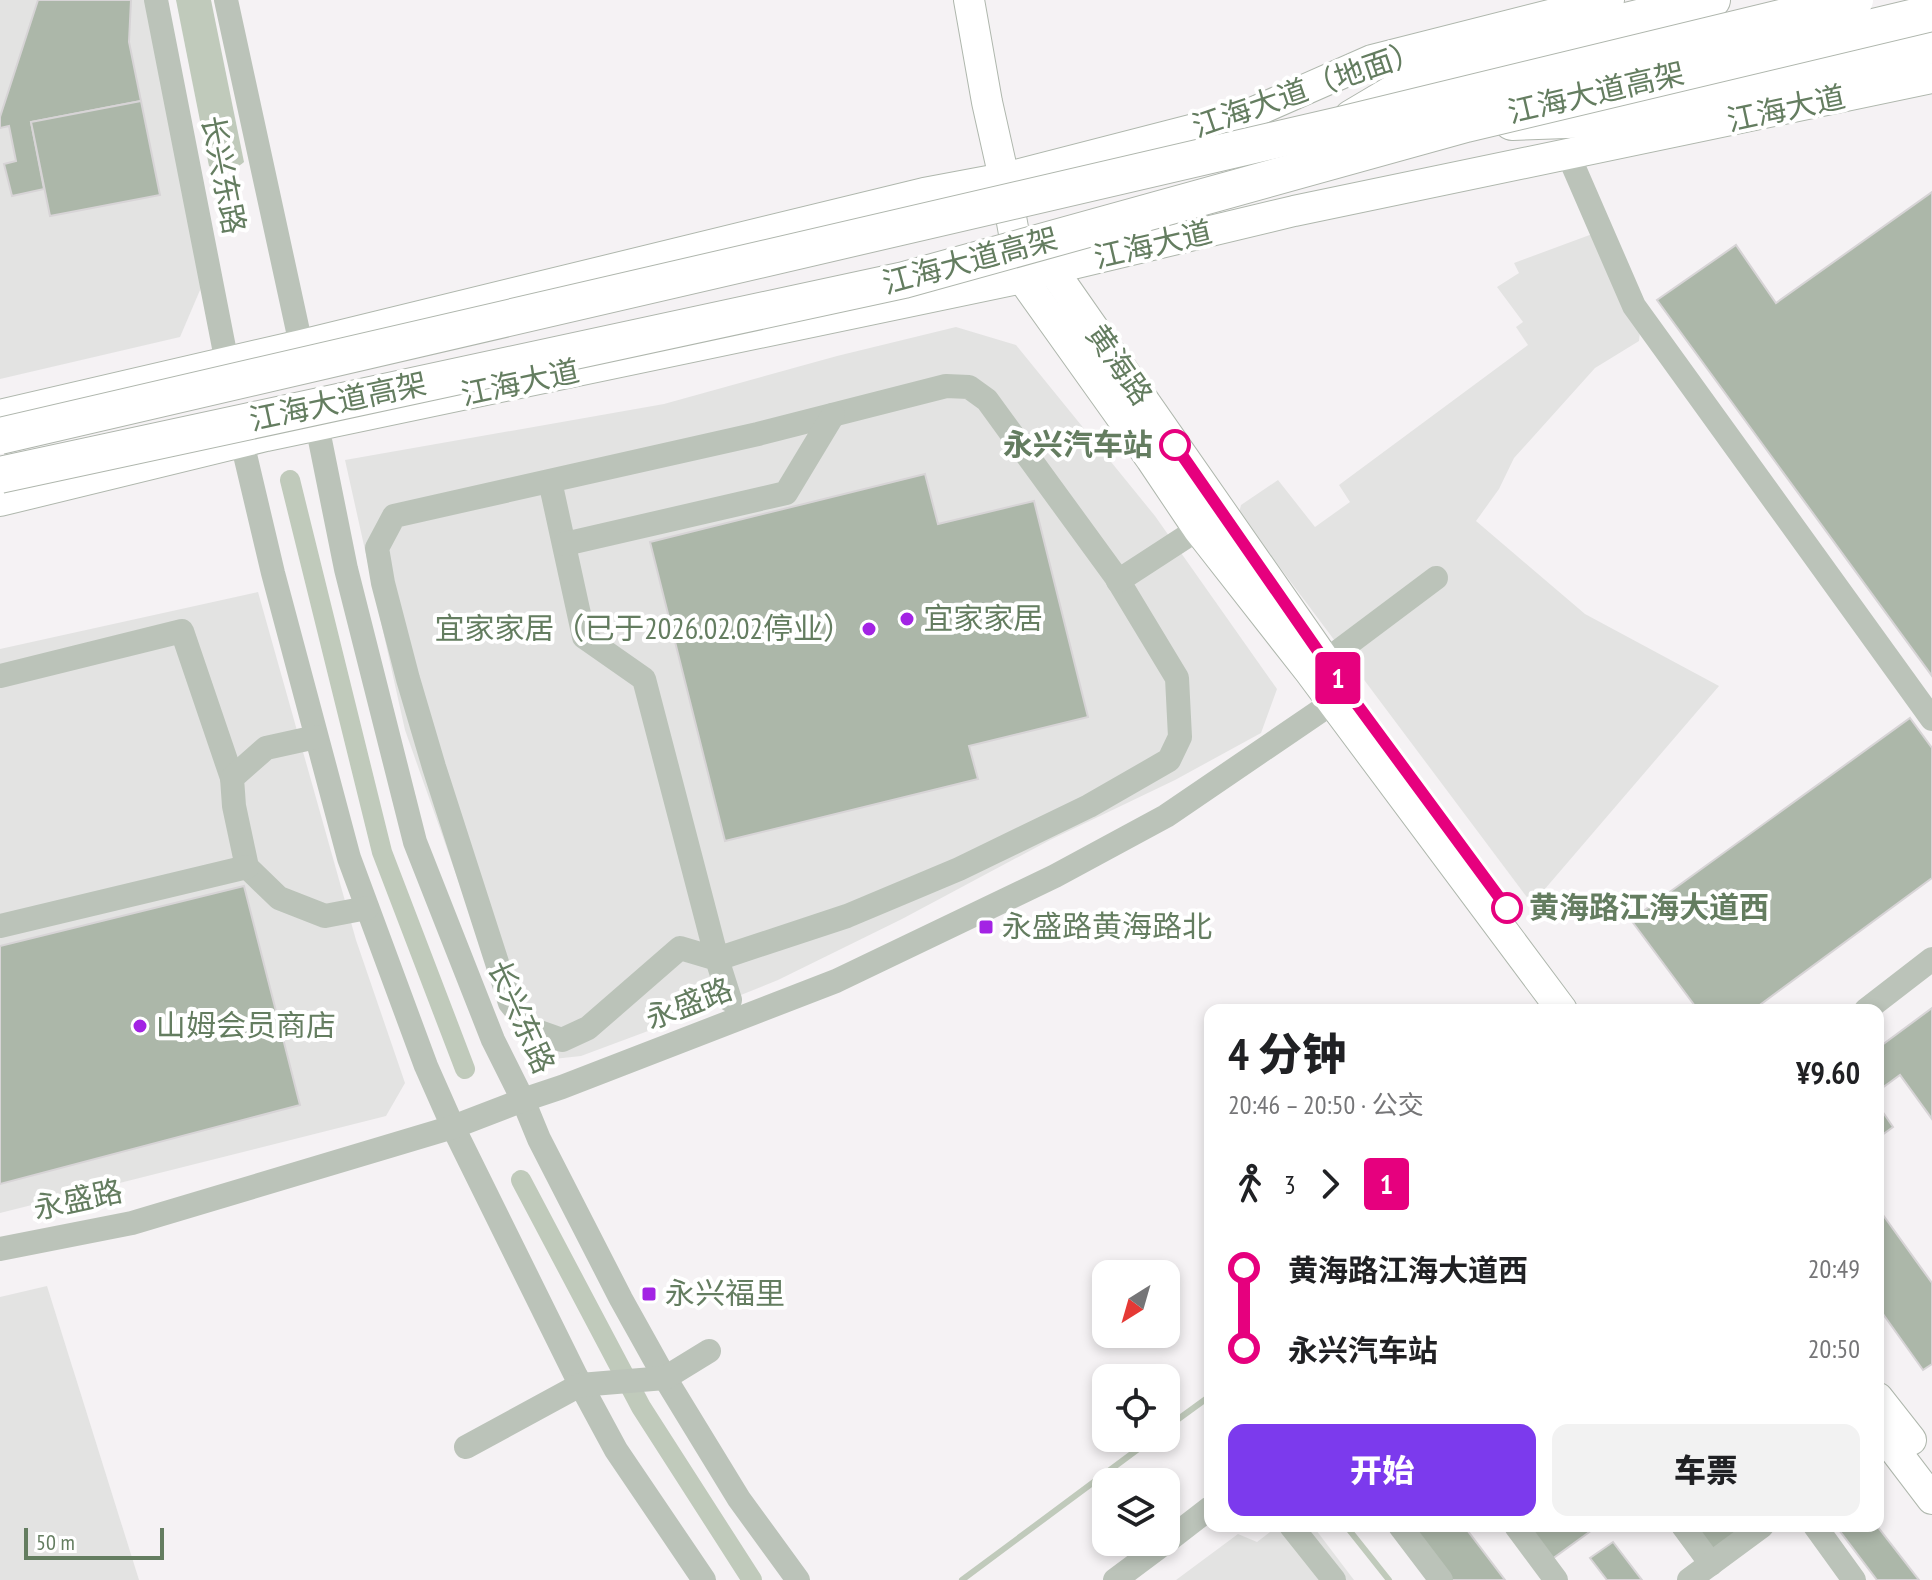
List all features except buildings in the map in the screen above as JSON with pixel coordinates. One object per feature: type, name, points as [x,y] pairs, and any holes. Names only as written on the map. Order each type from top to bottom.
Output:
[{"type":"highway","points":[[1340,125],[1438,67],[1712,0]]},
{"type":"highway","name":"江海大道高架","points":[[0,436],[1340,125],[1855,0]]},
{"type":"highway","name":"江海大道高架","points":[[0,475],[904,280],[1466,124],[1932,13]]},
{"type":"highway","points":[[1466,124],[1625,118],[1932,45]]},
{"type":"main road","name":"黄海路","points":[[969,0],[1022,278],[1198,529],[1318,666]]},
{"type":"main road","name":"江海大道（地面）","points":[[1004,178],[1245,116],[1372,60],[1609,0]]},
{"type":"main road","name":"江海大道","points":[[0,501],[317,425],[1022,278],[1294,211],[1932,78]]},
{"type":"main road","points":[[0,415],[227,363],[924,193],[1004,178]]},
{"type":"main road","name":"黄海路","points":[[1004,178],[1052,269],[1318,666],[1558,1004]]},
{"type":"main road","name":"黄海路","points":[[1340,698],[1579,1004]]},
{"type":"main road","points":[[1884,1406],[1932,1466]]},
{"type":"main road","points":[[1884,1439],[1932,1499]]},
{"type":"street","name":"长兴东路","points":[[156,0],[227,363]]},
{"type":"street","name":"长兴东路","points":[[226,0],[301,345]]},
{"type":"street","points":[[1568,154],[1634,306],[1932,719]]},
{"type":"street","points":[[946,386],[969,387],[987,400],[1118,581],[1177,678],[1180,737],[1169,760],[1089,806],[959,869],[847,916],[717,959],[680,948],[588,1028],[562,1040],[531,1029],[510,1003],[434,767],[383,583],[377,548],[394,516],[550,481],[758,434],[946,386]]},
{"type":"street","points":[[565,544],[786,493],[833,415]]},
{"type":"street","name":"长兴东路","points":[[317,425],[346,569],[415,842],[493,1040],[539,1139],[665,1378],[739,1499],[798,1580]]},
{"type":"street","points":[[242,442],[273,573],[349,858],[426,1066],[580,1385],[616,1450],[704,1580]]},
{"type":"street","points":[[550,481],[584,637],[644,679],[730,1000]]},
{"type":"street","points":[[1118,581],[1198,529]]},
{"type":"street","points":[[1318,666],[1436,578]]},
{"type":"street","points":[[0,676],[182,631],[232,778],[234,806],[247,867],[279,898],[325,916],[367,908]]},
{"type":"street","name":"永盛路","points":[[0,1249],[132,1223],[453,1127],[836,981],[1055,876],[1166,816],[1340,698]]},
{"type":"street","points":[[232,778],[266,748],[316,737]]},
{"type":"street","points":[[0,926],[247,867]]},
{"type":"street","points":[[1874,1004],[1932,959]]},
{"type":"street","points":[[466,1447],[580,1385],[665,1378],[709,1351]]},
{"type":"street","points":[[1180,1531],[1204,1513]]},
{"type":"street","points":[[1296,1532],[1334,1580]]},
{"type":"street","points":[[1405,1532],[1441,1580]]},
{"type":"street","points":[[1520,1532],[1556,1580]]},
{"type":"street","points":[[1687,1532],[1711,1564]]},
{"type":"street","points":[[1689,1580],[1754,1532]]},
{"type":"street","points":[[1819,1532],[1854,1580]]},
{"type":"street","points":[[1115,1580],[1147,1556]]},
{"type":"shaded area","points":[[0,0],[151,0],[206,276],[180,337],[0,379]]},
{"type":"shaded area","points":[[176,0],[211,0],[244,162],[232,169],[209,166]]},
{"type":"shaded area","points":[[1595,233],[1640,332],[1639,341],[1595,368],[1514,458],[1499,489],[1476,521],[1585,614],[1719,686],[1532,904],[1239,513],[1241,505],[1278,480],[1315,527],[1350,502],[1339,485],[1528,345],[1516,327],[1523,322],[1497,287],[1519,273],[1514,263]]},
{"type":"shaded area","points":[[956,327],[1016,345],[1155,516],[1277,689],[1261,733],[1175,780],[1050,840],[902,919],[778,980],[581,1056],[535,1061],[508,1021],[405,730],[345,460],[664,404]]},
{"type":"shaded area","points":[[258,592],[356,940],[405,1083],[386,1116],[0,1213],[0,649]]},
{"type":"shaded area","points":[[47,1286],[139,1580],[0,1580],[0,1297]]},
{"type":"shaded area","points":[[1270,1532],[1318,1532],[1354,1580],[1176,1580],[1238,1534],[1257,1542]]},
{"type":"waterway","points":[[290,480],[382,852],[465,1069]]},
{"type":"waterway","points":[[521,1180],[641,1407],[752,1580]]},
{"type":"waterway","points":[[1180,1418],[1204,1400]]},
{"type":"waterway","points":[[962,1580],[1134,1452]]},
{"type":"waterway","points":[[1351,1532],[1389,1580]]},
{"type":"bus line","name":"1","points":[[1175,445],[1325,661],[1507,908]]},
{"type":"place","name":"永兴汽车站","points":[[1175,445]]},
{"type":"place","name":"宜家家居","points":[[907,619]]},
{"type":"place","name":"宜家家居（已于2026.02.02停业）","points":[[869,629]]},
{"type":"place","name":"黄海路江海大道西","points":[[1507,908]]},
{"type":"place","name":"永盛路黄海路北","points":[[986,927]]},
{"type":"place","name":"山姆会员商店","points":[[140,1026]]},
{"type":"place","name":"永兴福里","points":[[649,1294]]}]
